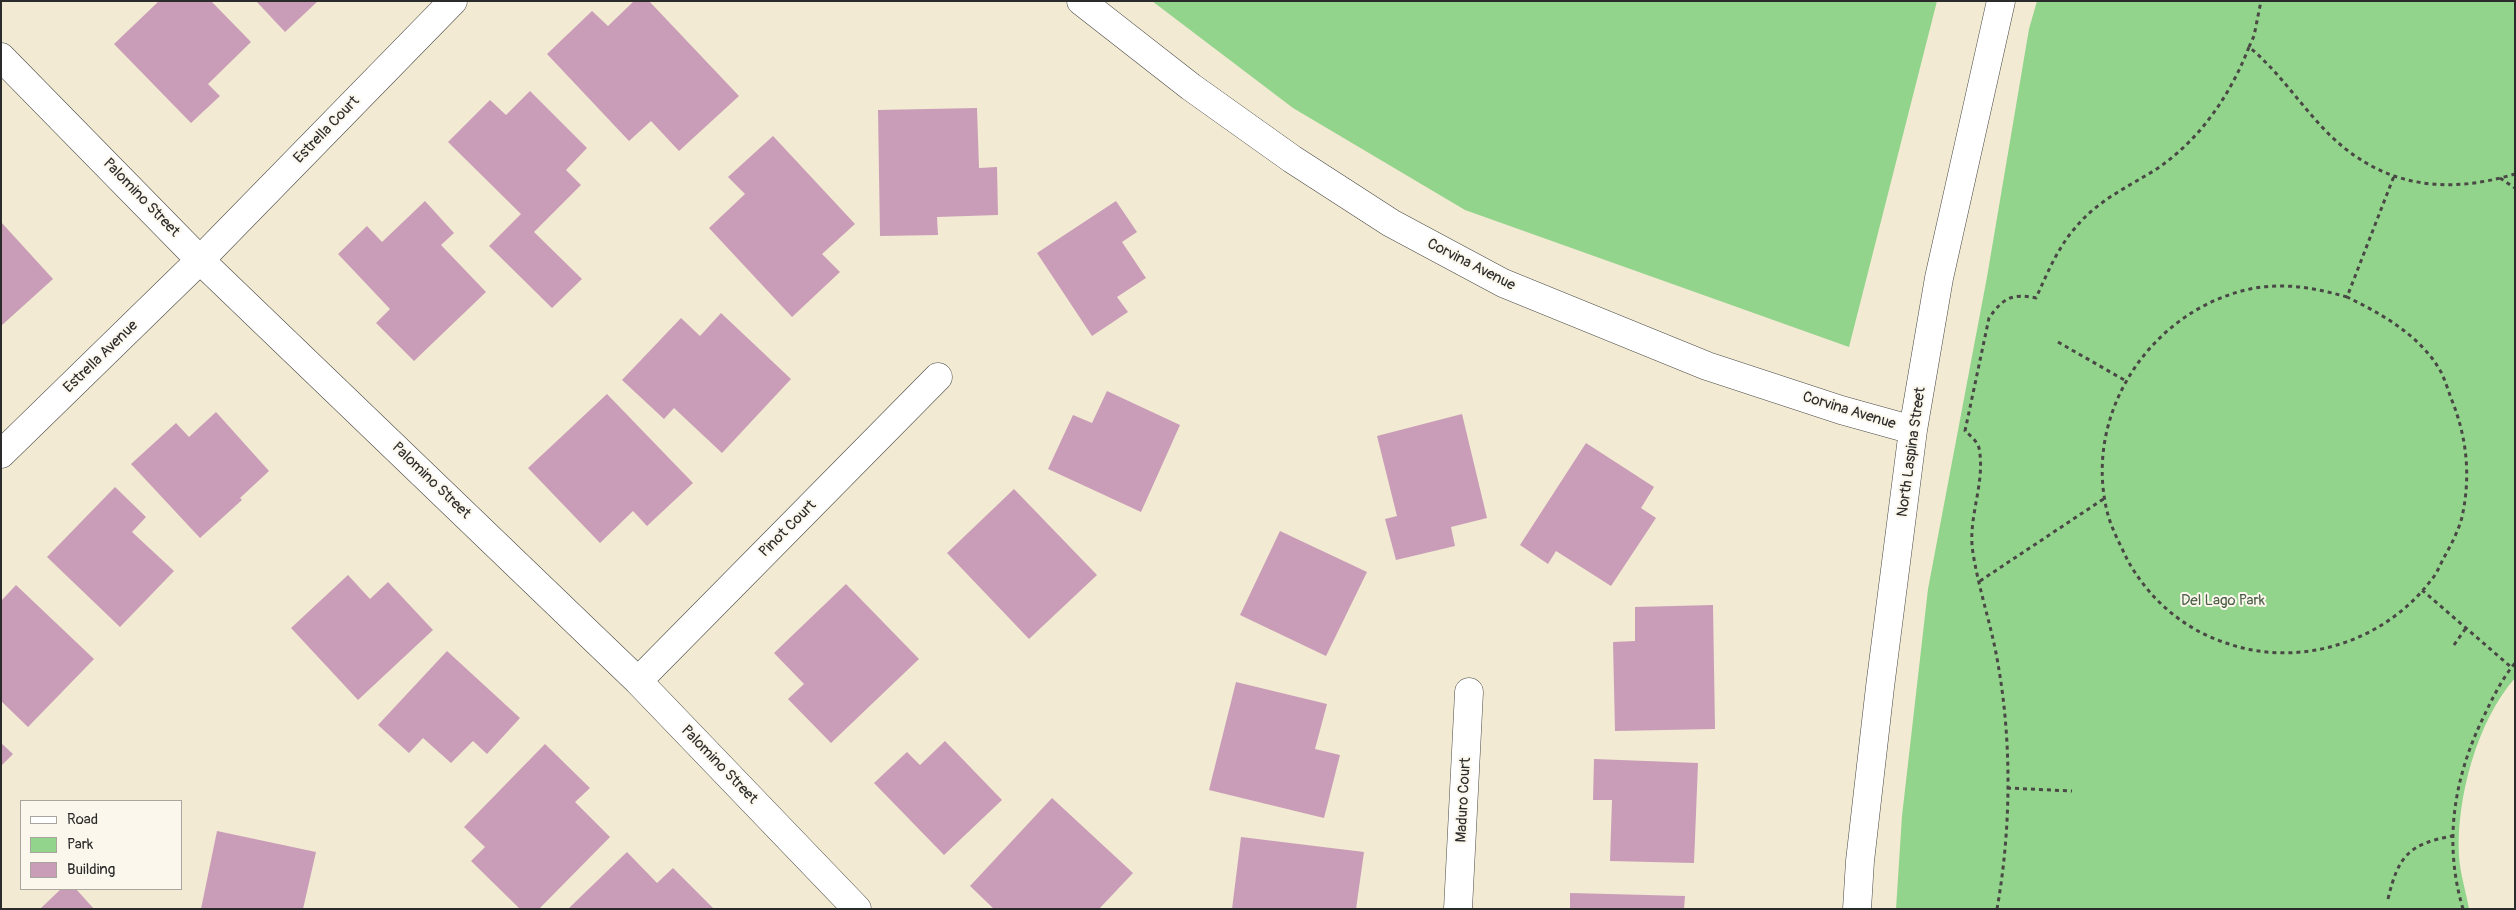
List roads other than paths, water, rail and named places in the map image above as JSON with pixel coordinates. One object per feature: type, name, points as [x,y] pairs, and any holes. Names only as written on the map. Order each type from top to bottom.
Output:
[{"type":"street","name":"Estrella Court","points":[[200,260],[453,1]]},
{"type":"street","name":"Corvina Avenue","points":[[1081,1],[1191,88],[1292,159],[1391,223],[1503,283],[1707,366],[1841,410],[1913,430]]},
{"type":"street","name":"North Laspina Street","points":[[1857,909],[1860,861],[1880,687],[1913,430],[1939,278],[2001,1]]},
{"type":"street","name":"Palomino Street","points":[[1,57],[200,260],[638,681],[856,909]]},
{"type":"street","name":"Estrella Avenue","points":[[1,454],[200,260]]},
{"type":"street","name":"Pinot Court","points":[[638,681],[938,377]]},
{"type":"street","name":"Maduro Court","points":[[1458,909],[1469,692]]},
{"type":"park label","name":"Del Lago Park","points":[[2223,601]]}]
